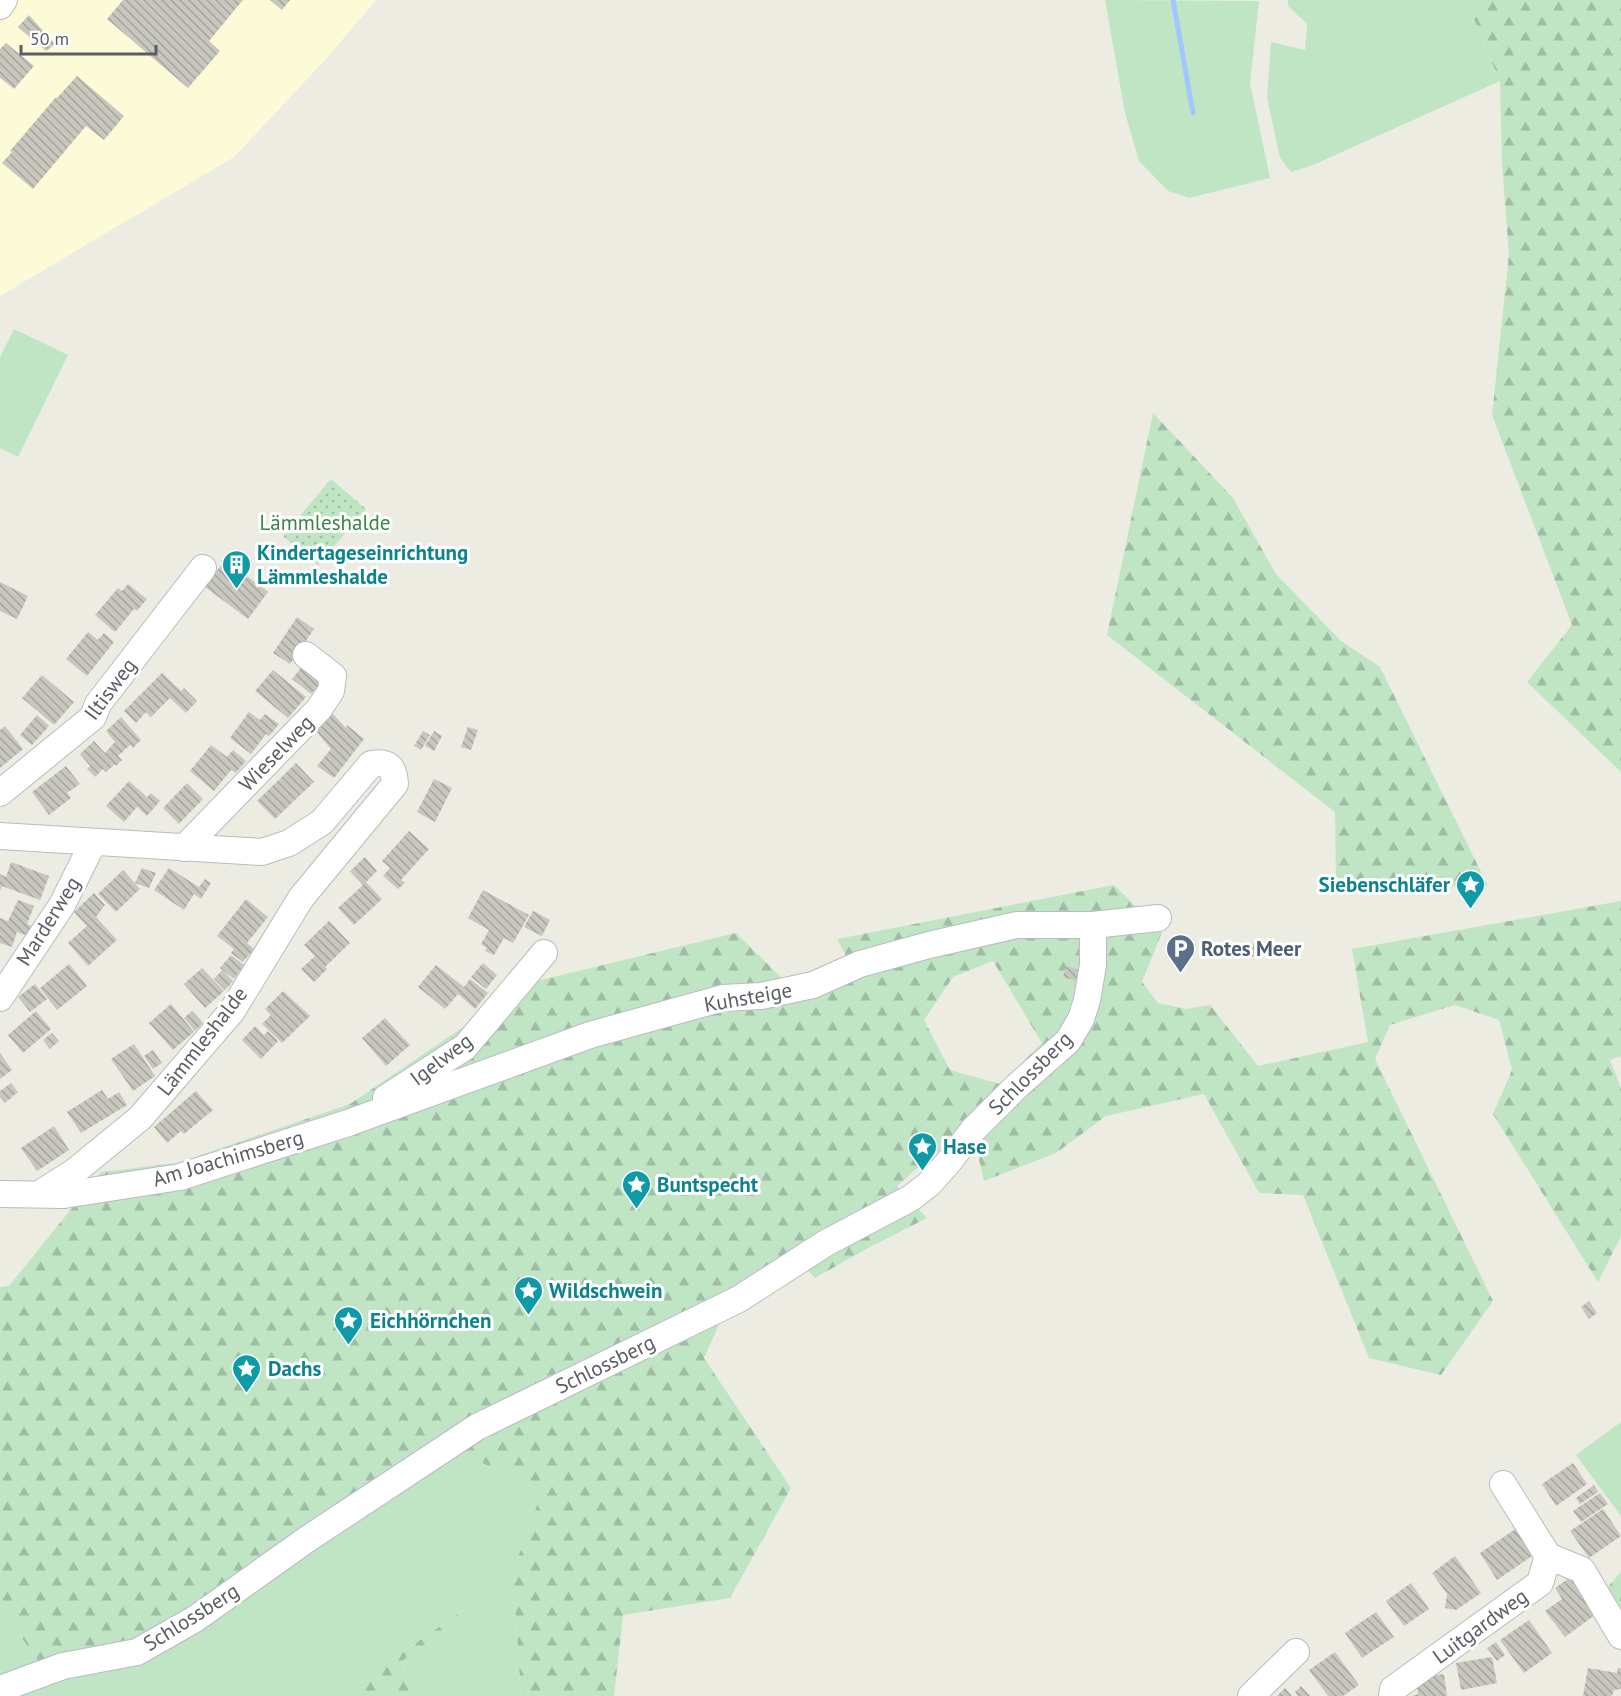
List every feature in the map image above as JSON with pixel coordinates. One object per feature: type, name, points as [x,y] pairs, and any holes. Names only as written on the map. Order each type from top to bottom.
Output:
[{"type":"street","points":[[0,6],[4,0]]},
{"type":"street","name":"Iltisweg","points":[[0,793],[93,717],[98,704],[203,568]]},
{"type":"street","name":"Wieselweg","points":[[184,848],[319,709],[331,691],[333,676],[306,655]]},
{"type":"street","name":"Lämmleshalde","points":[[0,836],[262,852],[289,843],[322,822],[370,764],[380,762],[388,765],[394,773],[395,784],[301,898],[232,1011],[140,1118],[74,1172],[39,1195]]},
{"type":"street","name":"Marderweg","points":[[0,998],[62,905],[93,843]]},
{"type":"street","name":"Kuhsteige","points":[[348,1123],[590,1035],[723,998],[761,996],[813,985],[860,964],[929,945],[1017,925],[1093,925],[1158,918]]},
{"type":"street","name":"Schlossberg","points":[[0,1689],[63,1666],[137,1652],[195,1619],[306,1540],[477,1428],[739,1299],[826,1243],[911,1198],[929,1184],[974,1129],[1017,1086],[1068,1041],[1081,1019],[1087,999],[1094,965],[1093,925]]},
{"type":"street","name":"Igelweg","points":[[348,1123],[465,1047],[544,952]]},
{"type":"street","name":"Am Joachimsberg","points":[[0,1194],[64,1195],[180,1177],[348,1123]]},
{"type":"street","points":[[1503,1484],[1548,1556],[1582,1570],[1621,1636]]},
{"type":"street","name":"Luitgardweg","points":[[1392,1696],[1393,1689],[1540,1583],[1548,1556]]},
{"type":"street","points":[[1251,1696],[1296,1652]]},
{"type":"shaded area","points":[[17,0],[376,0],[325,60],[234,157],[0,296],[0,16]]},
{"type":"green space","points":[[1105,0],[1259,1],[1250,83],[1270,178],[1189,198],[1168,191],[1139,161],[1125,113]]},
{"type":"green space","points":[[1288,0],[1466,0],[1500,81],[1313,165],[1291,172],[1280,158],[1267,98],[1271,42],[1305,50],[1307,24],[1288,6]]},
{"type":"green space","points":[[1466,0],[1621,0],[1621,772],[1527,682],[1572,625],[1492,415],[1509,255],[1502,164],[1500,81]]},
{"type":"green space","points":[[14,329],[68,355],[18,457],[0,448],[0,357]]},
{"type":"green space","points":[[1153,413],[1233,498],[1276,574],[1341,641],[1380,667],[1488,886],[1336,888],[1335,812],[1107,635]]},
{"type":"green space","name":"Lämmleshalde","points":[[331,479],[366,509],[318,565],[283,536]]},
{"type":"green space","points":[[1114,885],[1162,932],[1142,982],[1158,1003],[1186,1009],[1210,1005],[1258,1066],[1368,1042],[1352,949],[1621,901],[1621,1056],[1610,1060],[1621,1088],[1621,1236],[1598,1282],[1493,1114],[1512,1070],[1499,1020],[1455,1005],[1390,1025],[1375,1059],[1493,1301],[1441,1375],[1369,1358],[1303,1195],[1259,1193],[1204,1094],[1106,1116],[1056,1153],[984,1181],[977,1151],[936,1152],[897,1186],[927,1218],[815,1278],[790,1251],[737,1285],[704,1358],[791,1488],[730,1598],[623,1615],[614,1696],[521,1696],[514,1584],[402,1661],[411,1696],[343,1696],[511,1577],[542,1491],[459,1452],[226,1604],[48,1675],[10,1621],[0,1624],[0,1287],[9,1286],[101,1172],[177,1163],[350,1104],[528,983],[736,933],[798,994],[859,980],[837,939]],"holes":[[[993,961],[1042,1043],[1000,1084],[950,1070],[924,1020],[953,977]]]},
{"type":"green space","points":[[1621,1422],[1621,1516],[1576,1455]]},
{"type":"green space","points":[[459,1452],[542,1491],[511,1577],[343,1696],[0,1696],[0,1624],[10,1621],[48,1675]]},
{"type":"green space","points":[[1621,1572],[1621,1607],[1607,1588]]},
{"type":"green space","points":[[514,1584],[521,1696],[411,1696],[402,1661]]},
{"type":"building","points":[[123,0],[243,0],[209,41],[220,51],[188,88],[107,19]]},
{"type":"building","points":[[270,0],[290,0],[282,10]]},
{"type":"building","points":[[29,15],[55,44],[46,51],[18,27]]},
{"type":"building","points":[[6,43],[34,66],[14,89],[0,78],[0,49]]},
{"type":"building","points":[[77,76],[124,116],[104,140],[86,126],[33,189],[2,163],[56,97]]},
{"type":"building","name":"Kindertageseinrichtung Lämmleshalde","points":[[225,560],[268,592],[248,619],[205,587]]},
{"type":"building","points":[[0,582],[28,596],[17,619],[0,611]]},
{"type":"building","points":[[128,584],[147,599],[137,611],[134,609],[115,632],[95,615],[118,588],[122,591]]},
{"type":"building","points":[[297,617],[314,629],[290,664],[273,653]]},
{"type":"building","points":[[88,632],[98,640],[104,633],[114,642],[87,676],[66,659]]},
{"type":"building","points":[[305,663],[324,679],[311,694],[292,679]]},
{"type":"building","points":[[273,670],[306,697],[288,718],[255,691]]},
{"type":"building","points":[[162,673],[181,691],[184,688],[197,701],[186,713],[170,698],[151,717],[146,712],[136,723],[124,711]]},
{"type":"building","points":[[42,675],[74,702],[54,725],[22,698]]},
{"type":"building","points":[[249,712],[260,720],[265,714],[279,724],[269,736],[266,734],[251,754],[230,738]]},
{"type":"building","points":[[332,713],[346,728],[347,725],[364,739],[334,778],[317,766],[331,749],[316,731]]},
{"type":"building","points":[[37,715],[49,726],[32,745],[20,735]]},
{"type":"building","points":[[121,717],[141,740],[133,748],[130,745],[118,756],[122,760],[116,766],[115,764],[106,772],[103,769],[95,777],[87,769],[90,766],[80,754],[94,741],[105,753],[115,742],[106,731]]},
{"type":"building","points":[[5,726],[23,749],[0,768],[0,730]]},
{"type":"building","points":[[468,727],[478,730],[471,750],[461,747]]},
{"type":"building","points":[[423,731],[430,735],[421,750],[414,746]]},
{"type":"building","points":[[434,731],[442,736],[434,751],[425,746]]},
{"type":"building","points":[[211,745],[227,757],[233,750],[246,761],[236,773],[231,770],[214,791],[190,771]]},
{"type":"building","points":[[296,763],[314,782],[275,819],[257,801]]},
{"type":"building","points":[[66,766],[80,784],[67,793],[71,798],[49,815],[32,792]]},
{"type":"building","points":[[434,779],[452,788],[435,822],[417,812]]},
{"type":"building","points":[[129,781],[147,797],[151,793],[160,801],[147,816],[137,807],[124,822],[106,806]]},
{"type":"building","points":[[187,783],[203,799],[179,824],[163,808]]},
{"type":"building","points":[[409,831],[429,849],[401,880],[405,883],[398,889],[383,876],[390,868],[382,861]]},
{"type":"building","points":[[365,857],[377,871],[366,882],[382,899],[354,925],[338,908],[363,885],[350,871]]},
{"type":"building","points":[[11,862],[49,876],[40,900],[2,886],[0,891],[0,874],[6,877]]},
{"type":"building","points":[[142,868],[156,873],[149,888],[135,883]]},
{"type":"building","points":[[169,868],[199,887],[205,879],[211,883],[201,899],[194,894],[184,910],[154,890]]},
{"type":"building","points":[[123,870],[140,889],[116,912],[98,894]]},
{"type":"building","points":[[483,890],[529,915],[513,943],[504,938],[494,955],[485,951],[487,948],[481,944],[489,930],[468,918]]},
{"type":"building","points":[[94,893],[105,905],[96,917],[117,940],[88,966],[68,943],[87,926],[74,912]]},
{"type":"building","points":[[246,899],[268,917],[247,943],[254,949],[243,962],[231,953],[234,949],[217,936]]},
{"type":"building","points":[[18,900],[34,906],[27,924],[32,926],[28,936],[17,932],[12,947],[0,943],[0,918],[8,921]]},
{"type":"building","points":[[533,911],[550,920],[542,936],[524,927]]},
{"type":"building","points":[[329,921],[350,943],[325,967],[327,969],[314,982],[301,969],[315,956],[304,945]]},
{"type":"building","points":[[1268,942],[1269,955],[1246,957],[1245,944]]},
{"type":"building","points":[[231,955],[244,965],[234,979],[220,968]]},
{"type":"building","points":[[483,963],[497,975],[486,989],[471,977]]},
{"type":"building","points":[[69,964],[87,986],[57,1010],[40,988]]},
{"type":"building","points":[[436,965],[464,987],[470,979],[488,993],[475,1009],[458,994],[445,1009],[418,987]]},
{"type":"building","points":[[1066,966],[1079,970],[1076,981],[1063,977]]},
{"type":"building","points":[[202,968],[224,991],[205,1008],[184,984]]},
{"type":"building","points":[[222,970],[233,981],[225,990],[214,979]]},
{"type":"building","points":[[35,984],[47,999],[30,1012],[18,997]]},
{"type":"building","points":[[283,991],[310,1016],[282,1043],[262,1024],[271,1015],[265,1009]]},
{"type":"building","points":[[171,1004],[194,1032],[173,1050],[149,1023]]},
{"type":"building","points":[[36,1011],[51,1029],[23,1053],[8,1035]]},
{"type":"building","points":[[192,1011],[203,1023],[195,1031],[184,1018]]},
{"type":"building","points":[[385,1018],[410,1045],[386,1066],[362,1038]]},
{"type":"building","points":[[255,1026],[264,1035],[268,1031],[278,1041],[261,1059],[242,1040]]},
{"type":"building","points":[[52,1033],[59,1041],[50,1049],[43,1040]]},
{"type":"building","points":[[134,1044],[155,1076],[133,1091],[111,1059]]},
{"type":"building","points":[[153,1050],[162,1063],[153,1069],[144,1056]]},
{"type":"building","points":[[0,1053],[12,1070],[0,1079]]},
{"type":"building","points":[[11,1083],[18,1092],[5,1103],[0,1097],[0,1091]]},
{"type":"building","points":[[102,1090],[108,1099],[119,1092],[127,1105],[81,1133],[67,1112]]},
{"type":"building","points":[[196,1091],[213,1110],[184,1134],[181,1131],[167,1143],[154,1127]]},
{"type":"building","points":[[54,1126],[69,1150],[37,1171],[21,1148]]},
{"type":"building","points":[[1589,1301],[1597,1313],[1589,1319],[1581,1307]]},
{"type":"building","points":[[1573,1463],[1587,1484],[1556,1506],[1542,1484]]},
{"type":"building","points":[[1594,1485],[1598,1492],[1580,1504],[1576,1498]]},
{"type":"building","points":[[1600,1493],[1608,1504],[1581,1522],[1573,1511]]},
{"type":"building","points":[[1603,1509],[1621,1536],[1589,1558],[1570,1531]]},
{"type":"building","points":[[1517,1528],[1535,1554],[1497,1580],[1480,1553]]},
{"type":"building","points":[[1455,1556],[1481,1593],[1456,1610],[1445,1608],[1447,1594],[1432,1573]]},
{"type":"building","points":[[1572,1576],[1599,1612],[1565,1637],[1545,1611],[1562,1599],[1555,1588]]},
{"type":"building","points":[[1411,1583],[1429,1609],[1404,1626],[1386,1601]]},
{"type":"building","points":[[1376,1612],[1394,1637],[1362,1658],[1345,1633]]},
{"type":"building","points":[[1529,1620],[1552,1653],[1524,1673],[1500,1640]]},
{"type":"building","points":[[1496,1642],[1505,1655],[1497,1661],[1487,1648]]},
{"type":"building","points":[[1335,1652],[1359,1685],[1343,1696],[1328,1696],[1309,1670]]},
{"type":"building","points":[[1492,1657],[1497,1683],[1461,1690],[1456,1663]]},
{"type":"building","points":[[1588,1668],[1617,1673],[1618,1668],[1621,1668],[1621,1689],[1614,1690],[1612,1696],[1583,1696]]},
{"type":"building","points":[[1444,1674],[1447,1696],[1412,1696],[1418,1694],[1417,1686],[1430,1676]]},
{"type":"building","points":[[1301,1686],[1310,1696],[1298,1696],[1295,1692]]},
{"type":"building","points":[[1285,1688],[1292,1696],[1277,1696]]},
{"type":"waterway","points":[[1173,0],[1193,113]]},
{"type":"place","name":"Kindertageseinrichtung Lämmleshalde","points":[[236,590]]},
{"type":"place","name":"Siebenschläfer","points":[[1471,910]]},
{"type":"place","name":"Rotes Meer","points":[[1180,974]]},
{"type":"place","name":"Hase","points":[[922,1172]]},
{"type":"place","name":"Buntspecht","points":[[636,1210]]},
{"type":"place","name":"Wildschwein","points":[[528,1316]]},
{"type":"place","name":"Eichhörnchen","points":[[349,1346]]},
{"type":"place","name":"Dachs","points":[[247,1394]]}]
